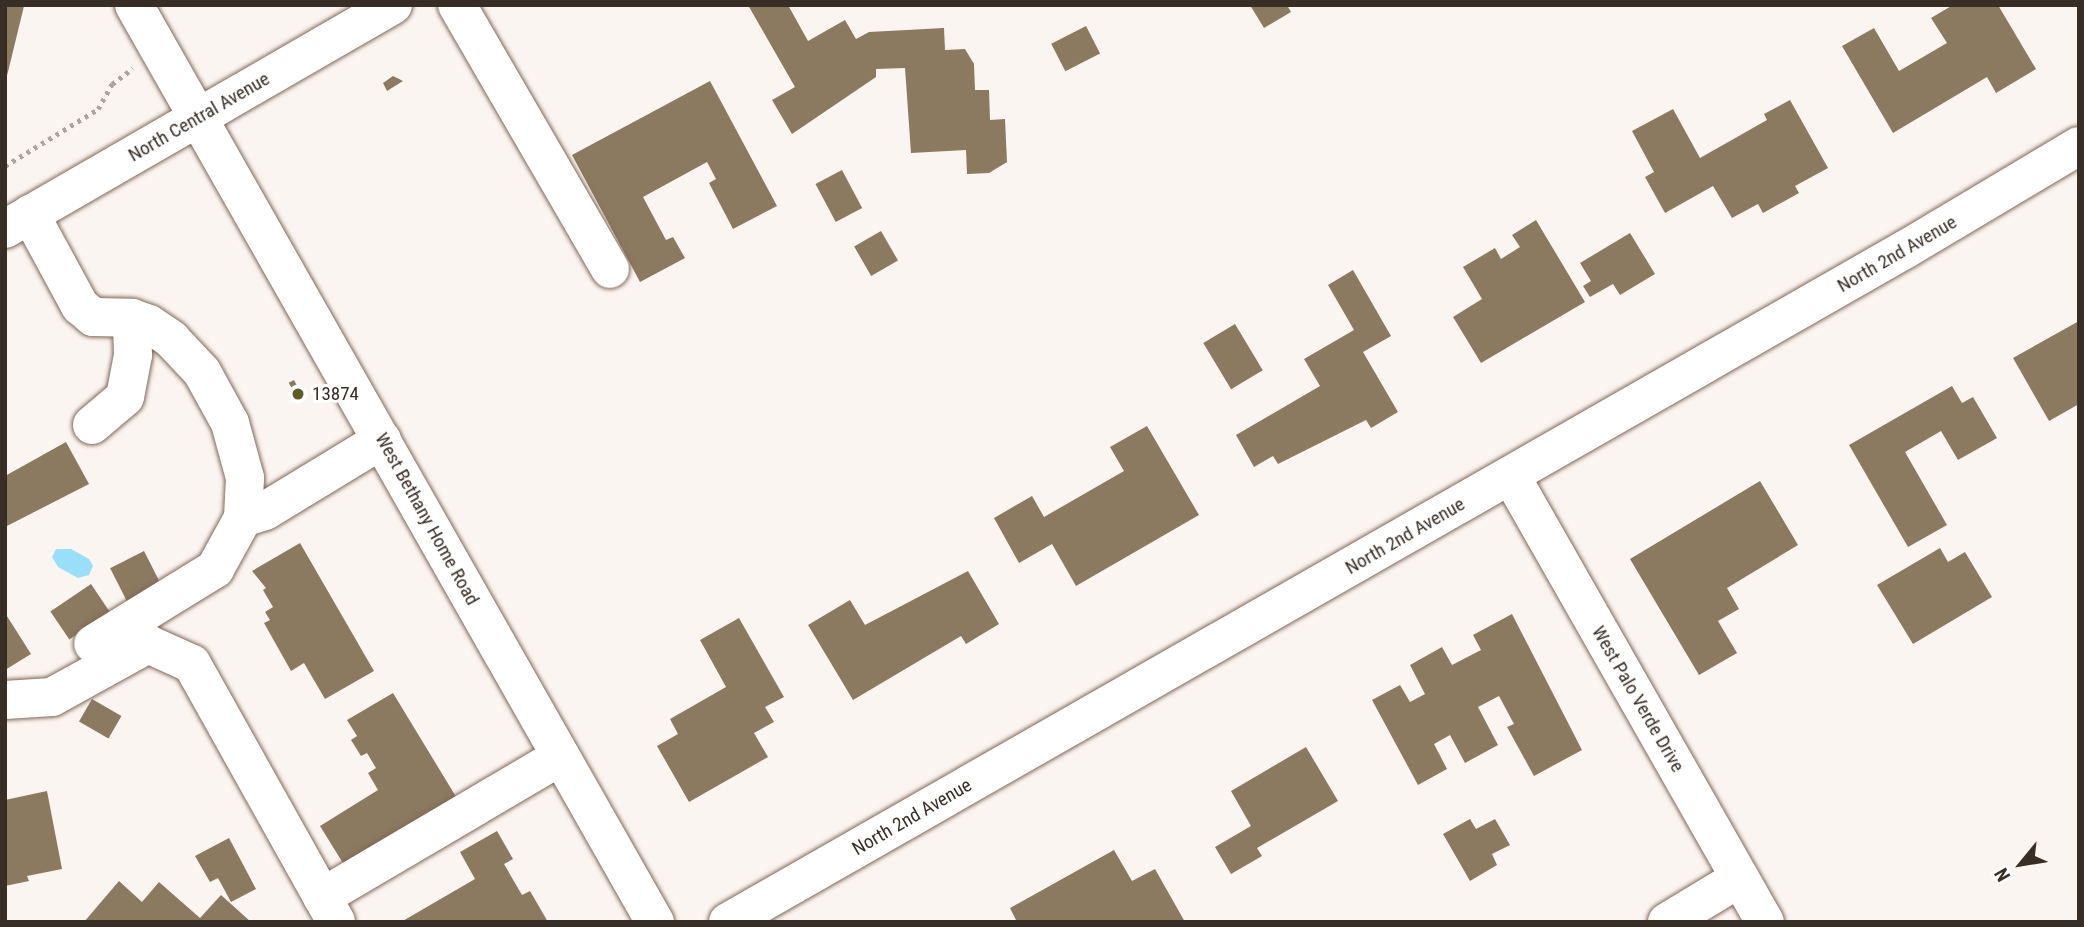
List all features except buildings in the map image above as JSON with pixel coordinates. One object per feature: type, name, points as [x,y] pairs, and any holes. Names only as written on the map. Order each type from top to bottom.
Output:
[{"type":"street","name":"West Bethany Home Road","points":[[134,5],[655,922]]},
{"type":"street","name":"North Central Avenue","points":[[18,222],[393,5]]},
{"type":"street","points":[[457,5],[610,269]]},
{"type":"street","name":"North 2nd Avenue","points":[[729,922],[1511,476],[2079,146]]},
{"type":"street","points":[[18,222],[80,306],[93,317],[132,318],[171,339],[216,395],[239,453],[245,478],[243,518],[215,569],[93,644]]},
{"type":"street","points":[[92,425],[125,397],[133,355],[132,318]]},
{"type":"street","points":[[243,518],[264,510],[382,440]]},
{"type":"street","name":"West Palo Verde Drive","points":[[1511,476],[1765,922]]},
{"type":"street","points":[[5,699],[52,697],[148,644],[192,664],[329,909],[561,756]]},
{"type":"street","points":[[1667,922],[1740,878]]},
{"type":"path","points":[[5,166],[98,109],[113,84],[126,74]]},
{"type":"water","points":[[56,549],[71,549],[89,559],[93,566],[89,575],[78,578],[58,567],[52,557]]},
{"type":"place","name":"13874","points":[[298,394]]}]
